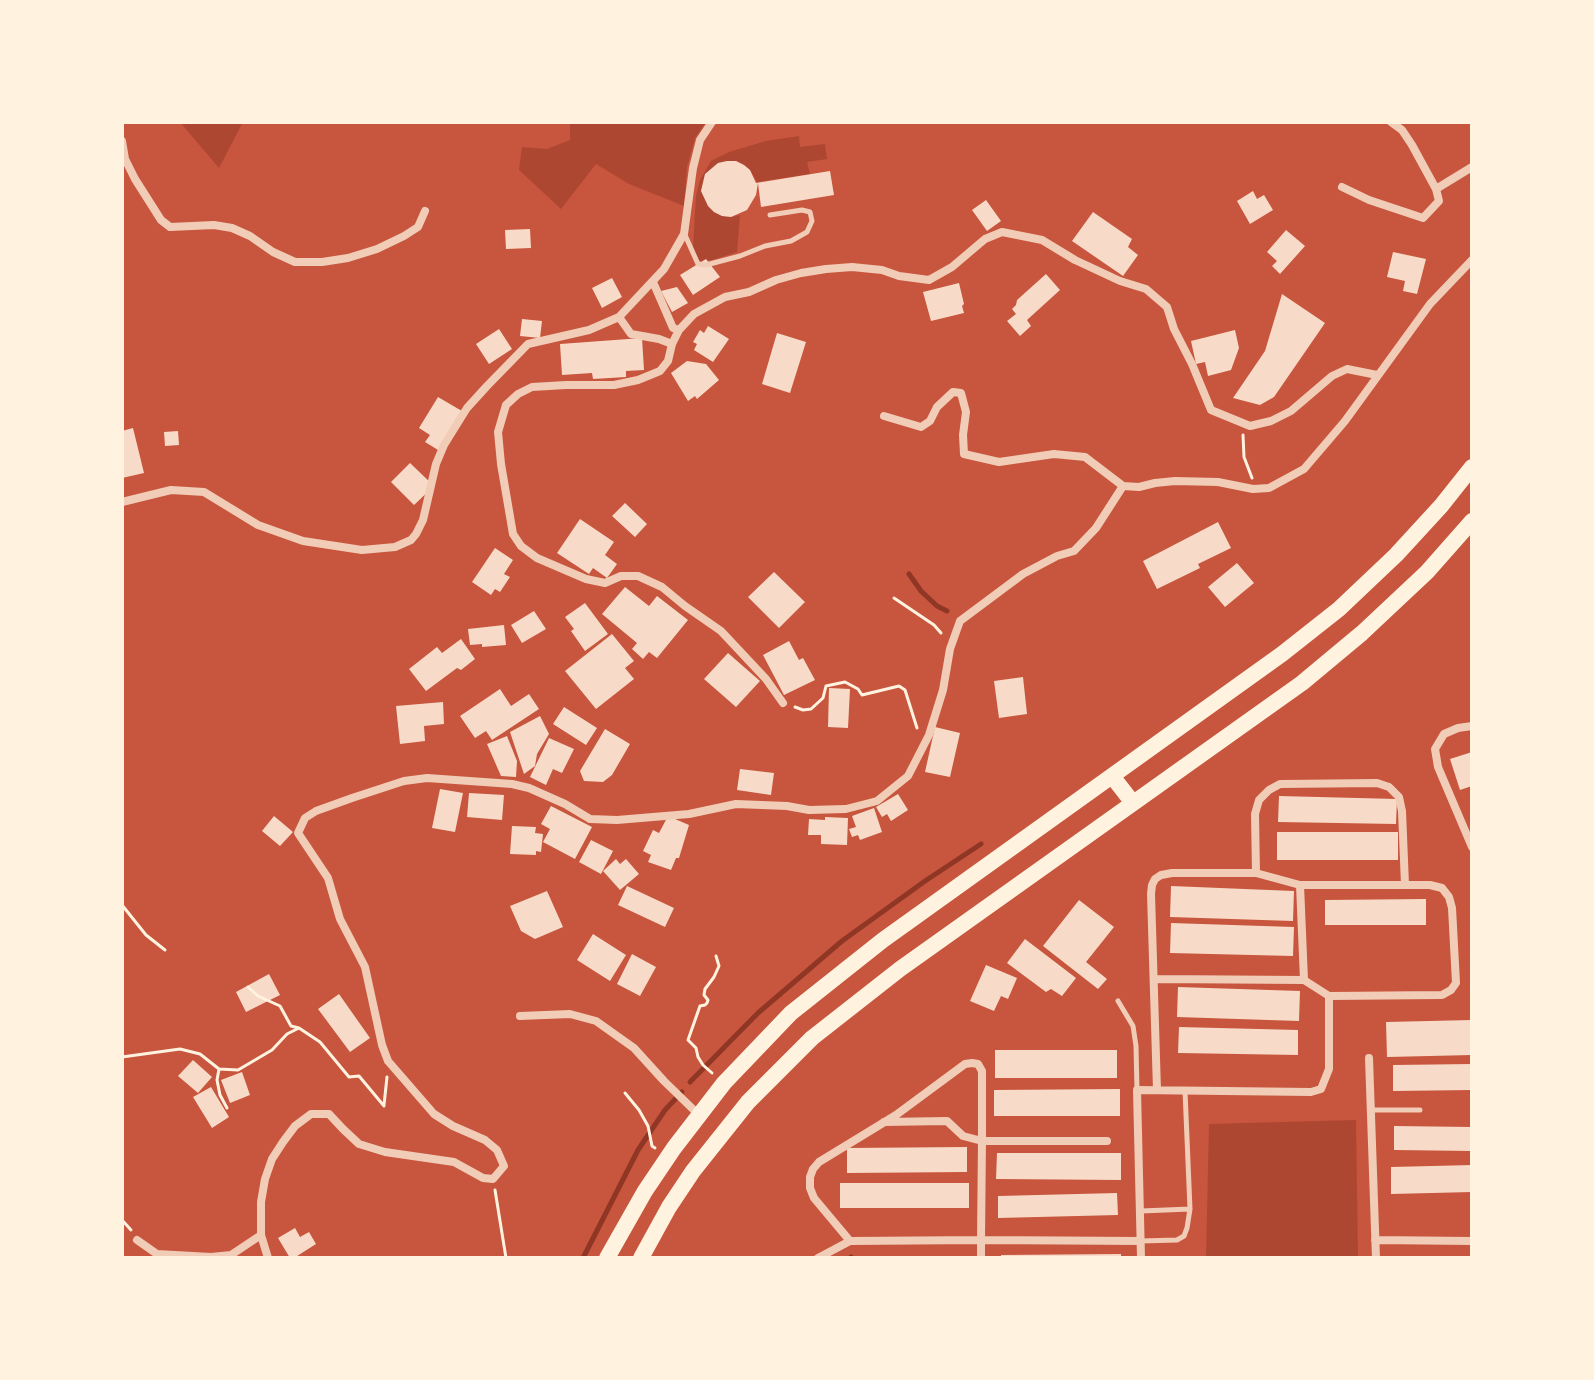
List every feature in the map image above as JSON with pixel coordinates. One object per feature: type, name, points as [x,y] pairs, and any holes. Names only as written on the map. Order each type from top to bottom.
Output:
[{"type":"main road","points":[[607,1258],[645,1191],[699,1115],[724,1083],[791,1013],[883,940],[1282,654],[1339,609],[1396,555],[1472,467]]},
{"type":"main road","points":[[641,1258],[669,1207],[702,1160],[748,1102],[812,1038],[900,969],[1302,683],[1362,633],[1427,572],[1472,521]]},
{"type":"main road","points":[[1112,776],[1133,803]]},
{"type":"street","points":[[122,502],[171,490],[204,492],[258,525],[303,541],[362,550],[395,547],[411,540],[423,520],[436,464],[444,445],[467,408],[528,344],[589,330],[619,317],[664,269],[684,234],[700,140],[712,122]]},
{"type":"street","points":[[1342,187],[1369,200],[1423,218],[1439,201],[1436,189],[1412,145],[1402,130],[1391,122]]},
{"type":"street","points":[[122,141],[125,159],[142,192],[161,220],[170,227],[214,225],[232,228],[295,262],[348,258],[377,249],[418,227],[425,211]]},
{"type":"street","points":[[1436,189],[1472,167]]},
{"type":"street","points":[[783,703],[760,672],[721,631],[662,587],[638,576],[621,576],[605,583],[586,579],[537,558],[521,546],[513,534],[498,432],[506,405],[518,394],[532,387],[614,385],[660,371],[668,361],[679,330],[694,314],[725,297],[749,292],[801,273],[852,267],[929,280],[952,267],[985,239],[1002,232],[1042,240],[1075,260],[1120,281],[1146,289],[1167,307],[1211,410],[1250,426],[1271,421],[1291,411],[1332,376],[1347,369],[1377,375]]},
{"type":"street","points":[[884,416],[921,427],[930,421],[937,407],[953,392],[961,393],[966,412],[964,454],[999,462],[1054,454],[1085,457],[1123,486],[1139,487],[1175,481],[1269,488],[1304,469],[1330,440],[1430,304],[1472,260]]},
{"type":"street","points":[[653,282],[673,328],[679,330]]},
{"type":"street","points":[[619,317],[631,334],[672,344]]},
{"type":"street","points":[[268,1258],[261,1235],[265,1179],[272,1159],[295,1126],[311,1114],[329,1114],[359,1144],[385,1152],[454,1162],[483,1178],[493,1179],[504,1166],[497,1150],[485,1140],[434,1114],[388,1061],[378,1031],[365,967],[340,919],[328,878],[298,833],[305,818],[352,798],[404,781],[427,778],[529,788],[590,819],[689,814],[736,804],[809,810],[846,809],[877,801],[908,776],[933,724],[950,649],[960,621],[1023,574],[1057,556],[1074,551],[1096,528],[1123,486]]},
{"type":"street","points":[[1472,726],[1444,734],[1435,749],[1438,767],[1472,844]]},
{"type":"street","points":[[1256,873],[1255,814],[1259,800],[1269,790],[1280,784],[1377,783],[1389,787],[1399,797],[1405,885]]},
{"type":"street","points":[[1155,979],[1304,980],[1329,996],[1442,995],[1456,983],[1452,908],[1442,888],[1430,885],[1300,885],[1256,873],[1161,875],[1155,879],[1151,894],[1157,1090]]},
{"type":"street","points":[[1300,885],[1304,980]]},
{"type":"street","points":[[1141,1258],[1137,1090],[1311,1092],[1321,1089],[1329,1069],[1329,996]]},
{"type":"street","points":[[520,1016],[570,1014],[596,1021],[634,1048],[699,1115]]},
{"type":"street","points":[[1369,1058],[1376,1258]]},
{"type":"street","points":[[850,1241],[814,1198],[810,1188],[813,1169],[965,1064],[972,1063],[978,1064],[982,1071],[981,1258]]},
{"type":"street","points":[[883,1122],[947,1121],[963,1136],[982,1141],[1107,1141]]},
{"type":"street","points":[[137,1240],[157,1254],[211,1257],[231,1255],[261,1235]]},
{"type":"street","points":[[1375,1240],[1472,1241]]},
{"type":"street","points":[[818,1258],[850,1241],[1141,1241]]},
{"type":"lane","points":[[684,234],[698,264],[706,265],[791,241],[807,232],[812,221],[810,212],[802,210],[770,215]]},
{"type":"lane","points":[[1118,1001],[1133,1026],[1137,1090]]},
{"type":"lane","points":[[1141,1241],[1177,1240],[1184,1236],[1190,1209],[1185,1090]]},
{"type":"lane","points":[[1370,1110],[1420,1110]]},
{"type":"lane","points":[[1141,1211],[1190,1209]]},
{"type":"path","points":[[1243,423],[1244,457],[1253,489]]},
{"type":"path","points":[[894,598],[934,625],[951,644],[950,649]]},
{"type":"path","points":[[783,703],[803,710],[811,709],[823,698],[826,686],[845,682],[862,695],[899,686],[905,690],[917,728]]},
{"type":"path","points":[[122,905],[146,935],[165,950]]},
{"type":"path","points":[[707,1069],[688,1040],[700,1006],[708,1000],[704,995],[705,989],[719,966],[716,956]]},
{"type":"path","points":[[248,987],[258,996],[280,1006],[291,1026],[320,1042],[349,1077],[359,1076],[384,1106],[388,1061]]},
{"type":"path","points":[[122,1057],[180,1049],[200,1054],[219,1069],[238,1070],[272,1050],[287,1034],[299,1028]]},
{"type":"path","points":[[219,1069],[217,1080],[220,1095],[227,1108]]},
{"type":"path","points":[[625,1093],[639,1110],[651,1139]]},
{"type":"path","points":[[493,1179],[506,1258]]},
{"type":"shaded area","points":[[180,122],[243,122],[219,168]]},
{"type":"shaded area","points":[[570,122],[706,122],[695,138],[687,167],[684,206],[629,184],[596,164],[561,209],[519,170],[522,147],[547,149],[570,140]]},
{"type":"shaded area","points":[[799,136],[800,147],[825,144],[827,159],[807,162],[810,174],[757,182],[744,165],[727,161],[705,174],[701,191],[708,206],[722,216],[740,215],[737,252],[700,261],[693,248],[696,196],[700,180],[711,161],[766,141]]},
{"type":"shaded area","points":[[1356,1120],[1358,1258],[1206,1258],[1209,1124]]},
{"type":"building","points":[[727,161],[744,165],[756,183],[830,171],[834,195],[761,207],[758,183],[756,195],[747,210],[731,217],[722,216],[708,206],[701,191],[705,174],[718,163]]},
{"type":"building","points":[[1253,191],[1257,199],[1264,195],[1273,210],[1250,224],[1237,201]]},
{"type":"building","points":[[986,200],[1001,221],[987,231],[972,210]]},
{"type":"building","points":[[1093,212],[1132,239],[1128,247],[1138,255],[1123,276],[1072,241]]},
{"type":"building","points":[[530,229],[531,248],[506,249],[505,230]]},
{"type":"building","points":[[1286,230],[1305,246],[1280,274],[1272,266],[1277,261],[1267,252]]},
{"type":"building","points":[[1393,252],[1426,259],[1417,294],[1403,291],[1405,281],[1387,277]]},
{"type":"building","points":[[706,259],[720,277],[693,295],[680,275]]},
{"type":"building","points":[[1046,274],[1060,290],[1027,320],[1031,326],[1020,336],[1007,321],[1016,314],[1012,309],[1017,300]]},
{"type":"building","points":[[612,278],[622,297],[602,308],[592,288]]},
{"type":"building","points":[[959,283],[964,313],[931,321],[923,292]]},
{"type":"building","points":[[677,287],[688,303],[672,312],[661,291]]},
{"type":"building","points":[[1282,294],[1325,323],[1274,397],[1260,405],[1233,398],[1265,351]]},
{"type":"building","points":[[522,319],[542,321],[540,338],[520,336]]},
{"type":"building","points":[[708,326],[729,339],[713,362],[694,350],[697,344],[693,342],[700,330],[704,333]]},
{"type":"building","points":[[499,329],[512,349],[489,364],[476,344]]},
{"type":"building","points":[[1235,330],[1239,348],[1231,370],[1208,376],[1205,362],[1196,364],[1191,341]]},
{"type":"building","points":[[777,333],[806,342],[790,393],[762,384]]},
{"type":"building","points":[[642,338],[644,370],[626,371],[626,377],[593,379],[592,373],[562,375],[560,344]]},
{"type":"building","points":[[687,361],[706,364],[719,380],[697,399],[695,396],[688,401],[671,373]]},
{"type":"building","points":[[438,397],[467,414],[443,453],[425,442],[430,435],[419,428]]},
{"type":"building","points":[[133,428],[144,473],[122,478],[122,431]]},
{"type":"building","points":[[178,431],[179,445],[165,446],[164,432]]},
{"type":"building","points":[[410,463],[434,486],[414,505],[391,482]]},
{"type":"building","points":[[625,503],[647,524],[635,537],[612,516]]},
{"type":"building","points":[[580,519],[614,542],[605,555],[617,564],[607,578],[593,568],[589,574],[557,553]]},
{"type":"building","points":[[1218,522],[1231,548],[1198,564],[1200,568],[1157,589],[1143,561]]},
{"type":"building","points":[[495,548],[513,560],[504,574],[510,577],[500,592],[495,589],[491,595],[472,582]]},
{"type":"building","points":[[1237,563],[1254,583],[1225,607],[1208,587]]},
{"type":"building","points":[[774,572],[805,602],[779,628],[748,597]]},
{"type":"building","points":[[625,587],[649,606],[657,596],[688,620],[657,658],[649,652],[643,659],[632,649],[637,643],[602,614]]},
{"type":"building","points":[[585,603],[608,634],[585,651],[565,617]]},
{"type":"building","points":[[534,611],[546,629],[522,643],[511,625]]},
{"type":"building","points":[[504,625],[506,645],[470,645],[468,629]]},
{"type":"building","points":[[612,634],[634,661],[625,668],[634,679],[596,709],[565,671]]},
{"type":"building","points":[[461,639],[475,659],[426,691],[409,669],[437,647],[442,653]]},
{"type":"building","points":[[789,641],[815,680],[784,695],[763,655]]},
{"type":"building","points":[[728,653],[760,681],[736,707],[704,679]]},
{"type":"building","points":[[1023,677],[1027,714],[999,718],[994,681]]},
{"type":"building","points":[[829,688],[850,689],[848,728],[828,727]]},
{"type":"building","points":[[500,689],[511,706],[529,694],[539,709],[492,740],[486,731],[475,738],[460,716]]},
{"type":"building","points":[[443,702],[444,724],[424,726],[425,741],[400,744],[396,706]]},
{"type":"building","points":[[564,707],[597,728],[586,745],[553,724]]},
{"type":"building","points":[[540,716],[549,734],[537,754],[535,766],[524,774],[510,732]]},
{"type":"building","points":[[935,727],[960,733],[950,777],[925,772]]},
{"type":"building","points":[[605,729],[630,744],[612,775],[603,782],[584,781],[580,771]]},
{"type":"building","points":[[507,736],[517,761],[516,777],[501,776],[487,744]]},
{"type":"building","points":[[549,738],[574,749],[562,773],[553,769],[546,785],[530,777]]},
{"type":"building","points":[[1472,752],[1472,786],[1460,790],[1450,759]]},
{"type":"building","points":[[740,769],[774,773],[771,795],[737,790]]},
{"type":"building","points":[[440,789],[463,793],[455,832],[432,828]]},
{"type":"building","points":[[469,793],[504,795],[502,820],[467,817]]},
{"type":"building","points":[[898,794],[908,810],[891,821],[887,814],[882,817],[876,807]]},
{"type":"building","points":[[1279,796],[1397,799],[1396,824],[1278,822]]},
{"type":"building","points":[[551,806],[592,827],[575,859],[543,842],[550,829],[541,824]]},
{"type":"building","points":[[874,808],[882,832],[860,840],[858,835],[852,837],[849,829],[856,827],[852,816]]},
{"type":"building","points":[[274,816],[293,832],[280,846],[262,831]]},
{"type":"building","points":[[668,816],[689,825],[679,858],[676,858],[671,870],[648,862],[651,855],[643,851],[653,830],[659,833]]},
{"type":"building","points":[[825,817],[848,818],[847,845],[821,844],[821,835],[808,835],[809,819],[825,820]]},
{"type":"building","points":[[512,826],[536,827],[535,833],[543,834],[541,852],[536,851],[536,855],[510,854]]},
{"type":"building","points":[[1277,832],[1398,832],[1398,860],[1277,860]]},
{"type":"building","points":[[591,840],[613,851],[601,874],[579,862]]},
{"type":"building","points":[[616,859],[620,864],[626,859],[639,874],[620,890],[603,871]]},
{"type":"building","points":[[627,886],[674,908],[665,927],[618,905]]},
{"type":"building","points":[[1171,886],[1294,891],[1293,921],[1170,917]]},
{"type":"building","points":[[547,891],[563,927],[535,939],[521,931],[510,906]]},
{"type":"building","points":[[1426,899],[1426,925],[1325,925],[1325,900]]},
{"type":"building","points":[[1079,900],[1114,927],[1086,962],[1107,979],[1098,989],[1043,946]]},
{"type":"building","points":[[1171,923],[1294,927],[1293,956],[1170,953]]},
{"type":"building","points":[[593,934],[626,955],[610,981],[577,960]]},
{"type":"building","points":[[1025,939],[1076,978],[1062,996],[1051,989],[1046,992],[1007,963]]},
{"type":"building","points":[[632,954],[656,967],[640,996],[617,984]]},
{"type":"building","points":[[986,965],[1017,978],[1008,999],[1001,996],[994,1011],[970,1001]]},
{"type":"building","points":[[269,974],[280,995],[246,1012],[236,992]]},
{"type":"building","points":[[1178,987],[1300,991],[1299,1021],[1177,1017]]},
{"type":"building","points":[[339,994],[370,1038],[350,1052],[318,1009]]},
{"type":"building","points":[[1472,1020],[1472,1055],[1387,1057],[1386,1022]]},
{"type":"building","points":[[1179,1027],[1298,1030],[1298,1055],[1178,1053]]},
{"type":"building","points":[[995,1050],[1117,1050],[1117,1078],[995,1078]]},
{"type":"building","points":[[193,1060],[212,1077],[198,1093],[178,1076]]},
{"type":"building","points":[[1472,1064],[1472,1090],[1393,1091],[1393,1065]]},
{"type":"building","points":[[242,1072],[250,1095],[230,1103],[221,1080]]},
{"type":"building","points":[[211,1087],[229,1117],[212,1128],[193,1097]]},
{"type":"building","points":[[1120,1089],[1120,1116],[994,1116],[994,1090]]},
{"type":"building","points":[[1394,1126],[1472,1127],[1472,1151],[1394,1150]]},
{"type":"building","points":[[967,1147],[967,1172],[847,1173],[847,1148]]},
{"type":"building","points":[[997,1153],[1121,1153],[1121,1180],[996,1179]]},
{"type":"building","points":[[1472,1165],[1472,1192],[1391,1194],[1391,1167]]},
{"type":"building","points":[[840,1183],[969,1183],[969,1208],[840,1208]]},
{"type":"building","points":[[1117,1193],[1118,1215],[998,1218],[998,1196]]},
{"type":"building","points":[[295,1228],[300,1237],[309,1232],[316,1244],[290,1258],[278,1238]]},
{"type":"building","points":[[1121,1254],[1121,1258],[1001,1258],[1001,1255]]},
{"type":"waterway","points":[[909,574],[921,591],[947,611]]},
{"type":"waterway","points":[[690,1082],[758,1013],[842,941],[981,844]]},
{"type":"waterway","points":[[583,1258],[638,1150],[665,1110],[682,1092]]}]
